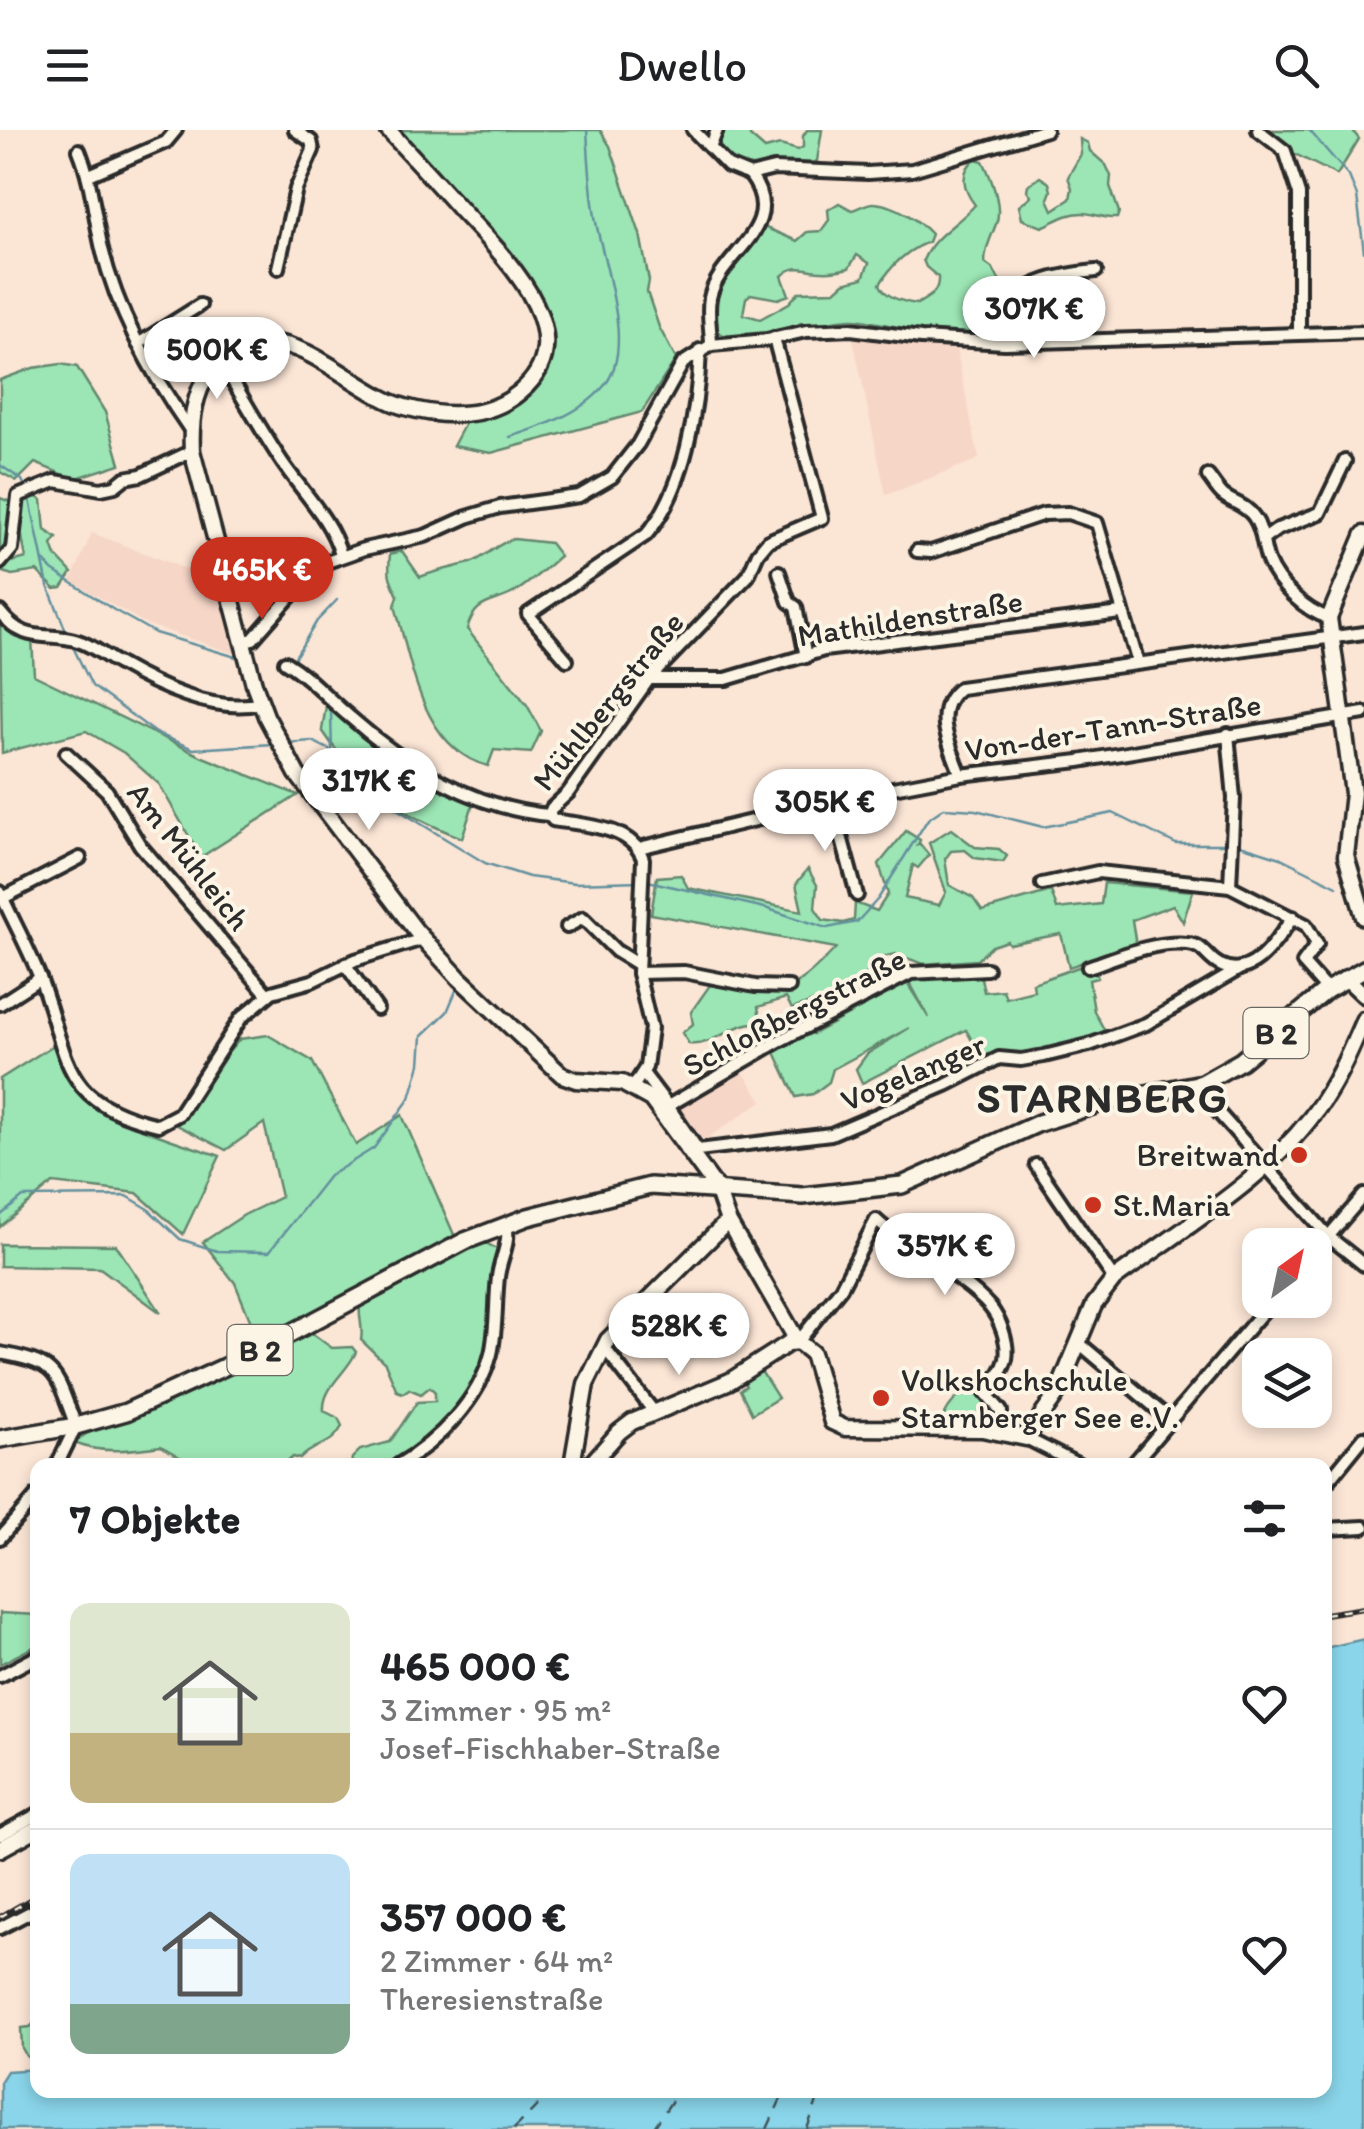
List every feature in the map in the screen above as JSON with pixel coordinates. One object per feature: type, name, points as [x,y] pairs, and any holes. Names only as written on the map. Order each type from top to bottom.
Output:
[{"type":"main road","points":[[1346,978],[1364,970]]},
{"type":"main road","name":"B 2","points":[[0,1438],[76,1426],[126,1412],[193,1383],[400,1273],[506,1224],[650,1186],[803,1196],[902,1185],[1050,1119],[1105,1102],[1202,1084],[1241,1061],[1346,978]]},
{"type":"street","points":[[89,175],[166,142],[176,130]]},
{"type":"street","points":[[278,268],[296,189],[313,150],[312,141],[295,130]]},
{"type":"street","points":[[388,130],[522,276],[545,338],[540,364],[524,389],[504,404],[470,414],[432,414],[398,406],[311,357],[270,342],[220,360],[206,374],[197,391],[192,451],[261,703],[282,750],[296,774],[423,939],[459,978],[562,1076],[633,1087],[660,1110],[717,1189],[728,1221],[798,1342],[812,1353],[830,1418],[836,1425],[1000,1431],[1026,1438],[1065,1458]]},
{"type":"street","points":[[567,660],[528,614],[646,536],[659,521],[674,490],[692,420],[706,348],[710,298],[758,224],[764,206],[760,188],[750,175],[728,166],[693,130]]},
{"type":"street","points":[[710,148],[717,130]]},
{"type":"street","points":[[750,175],[774,169],[868,173],[912,170],[1046,130]]},
{"type":"street","points":[[1258,130],[1285,151],[1298,194],[1299,332]]},
{"type":"street","points":[[79,150],[89,175],[102,250],[138,344],[191,431]]},
{"type":"street","points":[[997,341],[1006,308],[1019,294],[1056,278],[1096,272]]},
{"type":"street","points":[[138,344],[200,306]]},
{"type":"street","points":[[245,642],[253,639],[310,574],[341,556],[425,536],[466,516],[500,507],[579,496],[612,476],[638,444],[683,363],[706,348],[851,329],[921,338],[997,341],[1168,340],[1364,332]]},
{"type":"street","name":"Mühlbergstraße","points":[[639,848],[628,838],[549,816],[649,680],[748,576],[768,541],[822,518],[774,338]]},
{"type":"street","points":[[220,360],[282,461],[323,516],[341,556]]},
{"type":"street","points":[[0,563],[12,548],[18,496],[56,481],[101,489],[114,486],[192,451]]},
{"type":"street","points":[[1264,539],[1278,529],[1320,513],[1345,461]]},
{"type":"street","points":[[1208,476],[1223,496],[1254,516],[1267,559],[1285,587],[1314,612],[1329,618]]},
{"type":"street","points":[[917,551],[931,552],[1044,514],[1068,513],[1097,523],[1138,663]]},
{"type":"street","points":[[1364,534],[1329,618],[1329,637],[1359,793],[1346,856],[1364,917]]},
{"type":"street","points":[[778,572],[789,602],[796,607],[806,657]]},
{"type":"street","points":[[0,612],[32,637],[70,640],[182,696],[238,704],[261,703]]},
{"type":"street","name":"Mathildenstraße","points":[[649,680],[726,679],[824,650],[1121,613]]},
{"type":"street","points":[[962,775],[942,726],[951,695],[960,688],[1364,633]]},
{"type":"street","points":[[285,662],[304,673],[346,715],[417,768],[496,804],[549,816]]},
{"type":"street","name":"Von-der-Tann-Straße","points":[[639,848],[962,775],[1079,761],[1364,713]]},
{"type":"street","points":[[1228,734],[1234,798],[1230,886]]},
{"type":"street","name":"Am Mühleich","points":[[66,753],[107,791],[140,845],[268,994]]},
{"type":"street","points":[[832,803],[857,895]]},
{"type":"street","points":[[633,1087],[643,1073],[651,1028],[637,968],[643,859],[639,848]]},
{"type":"street","points":[[80,858],[1,895],[40,978],[65,1062],[90,1098],[158,1126],[180,1114],[241,1018],[268,994],[423,939]]},
{"type":"street","points":[[1042,884],[1098,872],[1230,886],[1306,925],[1317,939],[1314,951],[1303,963],[1327,990]]},
{"type":"street","points":[[1088,966],[1166,944],[1193,944],[1221,966],[1241,968],[1268,951],[1293,917]]},
{"type":"street","points":[[566,927],[583,918],[637,968],[684,972],[756,986],[788,987]]},
{"type":"street","points":[[346,964],[376,1009]]},
{"type":"street","name":"Schloßbergstraße","points":[[643,1073],[668,1106],[778,1040],[910,973],[987,968]]},
{"type":"street","name":"Vogelanger","points":[[668,1106],[698,1150],[831,1134],[999,1058],[1044,1056],[1146,1024],[1241,968]]},
{"type":"street","points":[[0,1004],[40,978]]},
{"type":"street","points":[[1346,978],[1364,994]]},
{"type":"street","points":[[1026,1438],[1057,1394],[1094,1305],[1114,1279],[1266,1166],[1322,1102],[1346,1062],[1364,1018]]},
{"type":"street","points":[[1202,1084],[1216,1110],[1322,1228]]},
{"type":"street","points":[[1036,1165],[1114,1279]]},
{"type":"street","points":[[1332,1233],[1364,1196]]},
{"type":"street","points":[[596,1458],[619,1432],[654,1412],[730,1381],[789,1343],[798,1342],[840,1288],[876,1220],[993,1311],[1001,1327],[1006,1360],[985,1392],[1000,1411],[1000,1431]]},
{"type":"street","points":[[573,1458],[586,1384],[604,1348],[728,1221]]},
{"type":"street","points":[[409,1458],[444,1430],[487,1366],[494,1340],[499,1271],[509,1235],[506,1224]]},
{"type":"street","points":[[1332,1238],[1364,1265]]},
{"type":"street","points":[[1138,1458],[1257,1318]]},
{"type":"street","points":[[1079,1343],[1169,1419]]},
{"type":"street","points":[[604,1348],[654,1412]]},
{"type":"street","points":[[0,1353],[38,1361],[57,1376],[76,1426],[60,1458]]},
{"type":"street","points":[[1332,1476],[1364,1437]]},
{"type":"street","points":[[0,1538],[30,1503]]},
{"type":"street","points":[[1332,1529],[1364,1527]]},
{"type":"street","points":[[0,1676],[30,1660]]},
{"type":"street","points":[[0,1835],[30,1818]]},
{"type":"street","points":[[0,1849],[30,1832]]},
{"type":"street","points":[[0,1928],[30,1912]]},
{"type":"shaded area","points":[[851,329],[954,339],[979,459],[886,495]]},
{"type":"shaded area","points":[[92,533],[222,583],[239,655],[146,624],[71,581]]},
{"type":"shaded area","points":[[741,1069],[762,1101],[703,1141],[678,1105]]},
{"type":"green space","points":[[388,130],[600,130],[610,146],[640,234],[649,281],[647,292],[676,359],[642,412],[491,453],[453,446],[470,414],[524,389],[545,338],[524,281]]},
{"type":"green space","points":[[720,130],[751,130],[750,136],[765,149],[780,145],[798,150],[803,147],[807,130],[822,130],[817,161],[778,169],[750,165],[725,154],[716,145]]},
{"type":"green space","points":[[1258,130],[1352,130],[1359,139],[1337,175]]},
{"type":"green space","points":[[1080,139],[1106,165],[1119,212],[1117,218],[1076,213],[1042,227],[1022,219],[1019,206],[1031,196],[1028,185],[1040,177],[1049,183],[1048,199],[1053,210],[1070,199],[1068,177],[1081,154]]},
{"type":"green space","points":[[975,159],[983,161],[995,192],[998,217],[985,263],[993,269],[1007,294],[995,311],[983,316],[977,331],[950,335],[854,319],[801,323],[785,333],[778,330],[773,335],[735,341],[716,331],[715,301],[719,289],[758,231],[764,227],[797,241],[807,232],[821,231],[829,220],[828,210],[839,203],[852,210],[872,203],[891,207],[913,218],[931,234],[928,242],[895,264],[880,284],[890,296],[901,300],[917,304],[925,299],[935,291],[938,277],[923,260],[940,237],[975,205],[964,181]],"holes":[[[857,255],[869,263],[863,278],[844,283],[835,291],[799,292],[789,303],[760,319],[743,314],[746,298],[751,294],[778,299],[789,295],[782,276],[792,269],[846,269]]]},
{"type":"green space","points":[[61,364],[77,367],[105,412],[120,464],[74,479],[35,463],[17,481],[0,472],[0,380],[33,368]]},
{"type":"green space","points":[[30,494],[42,500],[45,530],[57,538],[52,545],[56,556],[72,573],[62,588],[55,589],[37,571],[12,575],[0,571],[8,563],[26,558],[21,515]]},
{"type":"green space","points":[[0,498],[11,502],[9,539],[0,553]]},
{"type":"green space","points":[[514,539],[550,543],[560,556],[515,592],[480,607],[467,629],[527,705],[541,731],[531,753],[494,750],[488,766],[465,756],[448,741],[423,701],[395,606],[398,596],[390,576],[390,554],[402,551],[420,577],[476,561]]},
{"type":"green space","points":[[0,613],[32,637],[34,675],[203,757],[298,795],[201,857],[159,784],[124,753],[86,731],[2,753]]},
{"type":"green space","points":[[328,694],[417,768],[476,795],[462,838],[400,808],[351,768],[322,730]]},
{"type":"green space","points":[[951,829],[975,847],[999,849],[1007,856],[1003,862],[975,858],[965,850],[951,851],[945,859],[949,885],[973,898],[982,911],[1051,891],[1057,909],[1101,904],[1104,883],[1193,891],[1183,922],[1173,905],[1132,920],[1136,945],[1069,967],[1061,934],[1009,944],[1007,941],[992,946],[977,960],[924,964],[895,954],[882,957],[873,969],[849,986],[851,997],[823,1014],[816,1001],[792,1009],[786,998],[758,1007],[761,1023],[742,1025],[708,1042],[689,1044],[682,1033],[693,1024],[691,1012],[710,985],[751,991],[780,990],[805,977],[836,948],[651,914],[657,877],[681,875],[688,888],[802,911],[796,884],[808,869],[817,885],[815,908],[823,920],[843,923],[854,920],[855,903],[877,911],[888,894],[879,864],[906,831],[920,840],[918,845],[929,855],[918,868],[913,865],[905,898],[939,905],[946,892],[929,843]]},
{"type":"green space","points":[[1084,965],[1098,966],[1097,978],[1089,980],[1094,1011],[1106,1033],[1041,1051],[983,1060],[966,1030],[862,1083],[856,1069],[867,1054],[909,1028],[833,1069],[829,1082],[813,1094],[796,1097],[773,1048],[807,1030],[813,1034],[907,983],[929,1018],[909,981],[920,977],[980,973],[984,992],[1003,990],[1006,998],[1034,991],[1033,983]]},
{"type":"green space","points":[[268,1035],[312,1061],[356,1145],[402,1115],[455,1237],[259,1342],[235,1283],[203,1242],[281,1197],[264,1123],[226,1150],[177,1125],[198,1088],[240,1039]]},
{"type":"green space","points":[[57,1043],[72,1080],[98,1108],[150,1132],[220,1156],[183,1234],[137,1193],[53,1183],[0,1227],[0,1079]]},
{"type":"green space","points":[[955,1220],[975,1227],[984,1246],[970,1252],[957,1239],[937,1262],[922,1251],[936,1233]]},
{"type":"green space","points":[[482,1241],[499,1250],[495,1304],[480,1371],[447,1419],[401,1458],[352,1458],[360,1450],[390,1442],[417,1402],[435,1401],[435,1392],[430,1387],[421,1394],[409,1389],[397,1391],[385,1363],[361,1340],[362,1298]]},
{"type":"green space","points":[[0,1244],[116,1245],[161,1313],[100,1268],[0,1266]]},
{"type":"green space","points":[[313,1334],[332,1348],[352,1347],[356,1352],[324,1402],[324,1411],[338,1418],[342,1426],[333,1438],[301,1458],[181,1458],[161,1446],[108,1450],[77,1444],[86,1434],[198,1388],[296,1338]]},
{"type":"green space","points":[[761,1371],[778,1398],[752,1414],[740,1390],[746,1386],[743,1381]]},
{"type":"green space","points":[[985,1383],[996,1420],[942,1420],[959,1396]]},
{"type":"green space","points":[[0,1613],[30,1615],[30,1649],[0,1664]]},
{"type":"green space","points":[[30,2027],[30,2059],[22,2048],[21,2028]]},
{"type":"water","points":[[1364,1639],[1364,2129],[0,2129],[0,2082],[7,2071],[30,2069],[30,2098],[1332,2098],[1332,1646]]},
{"type":"waterway","points":[[510,437],[548,424],[585,404],[604,386],[613,370],[618,329],[594,210],[587,130]]},
{"type":"waterway","points":[[1309,130],[1349,176],[1357,196],[1364,252]]},
{"type":"waterway","points":[[0,465],[22,480],[26,488]]},
{"type":"waterway","points":[[29,495],[48,586],[68,636]]},
{"type":"waterway","points":[[43,560],[52,570],[155,633],[236,657]]},
{"type":"waterway","points":[[292,662],[317,621],[337,600]]},
{"type":"waterway","points":[[71,643],[92,686],[156,733],[193,749],[273,744]]},
{"type":"waterway","points":[[326,702],[331,711],[332,753]]},
{"type":"waterway","points":[[286,743],[312,741],[328,749],[387,803],[485,863],[529,877],[575,883],[640,881]]},
{"type":"waterway","points":[[648,881],[765,908],[827,928],[857,922],[878,899],[928,819],[944,808],[976,810],[1043,827],[1113,813],[1176,844],[1229,844]]},
{"type":"waterway","points":[[1237,844],[1281,858],[1337,886]]},
{"type":"waterway","points":[[0,1216],[23,1197],[127,1196],[147,1208],[180,1239],[217,1251],[269,1252],[329,1176],[374,1148],[410,1098],[420,1064],[422,1036],[447,1012],[458,986]]},
{"type":"ferry route","points":[[514,2129],[545,2098]]},
{"type":"ferry route","points":[[653,2129],[674,2098]]},
{"type":"ferry route","points":[[767,2129],[781,2098]]},
{"type":"ferry route","points":[[807,2129],[818,2098]]},
{"type":"railway","points":[[1332,1613],[1364,1608]]},
{"type":"railway","points":[[0,1917],[30,1900]]},
{"type":"place","name":"Breitwand","points":[[1299,1155]]},
{"type":"place","name":"St.Maria","points":[[1093,1205]]},
{"type":"place","name":"Volkshochschule Starnberger See e.V.","points":[[881,1398]]},
{"type":"district","name":"STARNBERG","points":[[1103,1097]]}]
